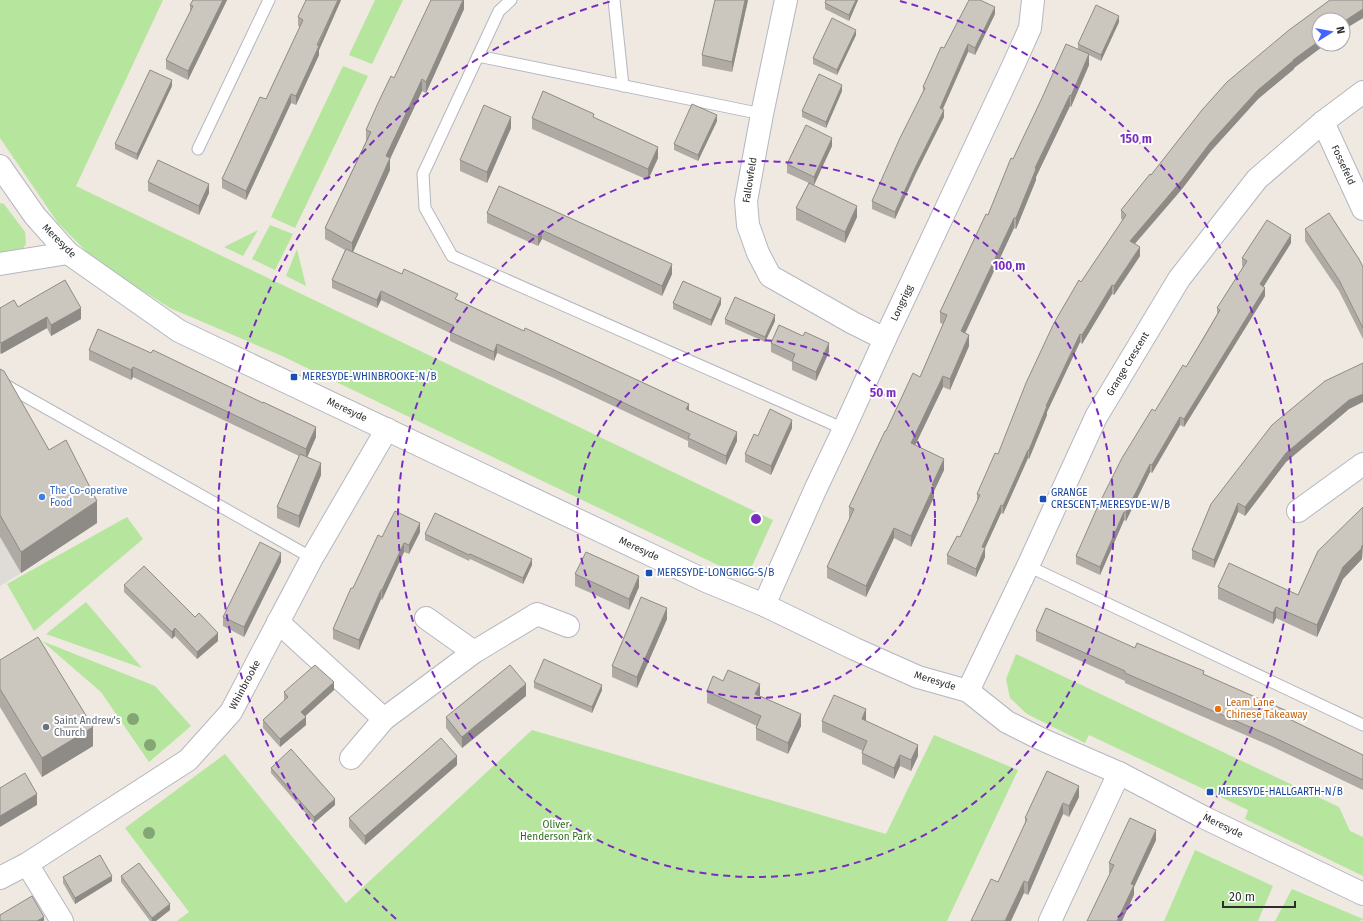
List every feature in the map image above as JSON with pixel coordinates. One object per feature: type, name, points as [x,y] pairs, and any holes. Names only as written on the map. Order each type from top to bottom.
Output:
[{"type":"street","name":"Fallowfeld","points":[[786,0],[762,114],[746,201],[748,225],[758,253],[770,276],[853,323],[885,339]]},
{"type":"street","name":"Longrigg","points":[[764,605],[816,488],[1030,28],[1033,0]]},
{"type":"street","name":"Grange Crescent","points":[[968,691],[1028,566],[1096,417],[1179,279],[1257,179],[1323,122],[1363,92]]},
{"type":"street","name":"Fossefeld","points":[[1323,122],[1363,209]]},
{"type":"street","name":"Meresyde","points":[[0,166],[34,216],[68,253],[179,331],[706,581],[764,605],[855,649],[918,677],[968,691],[1007,722],[1041,739],[1119,773],[1204,817],[1363,894]]},
{"type":"street","points":[[0,264],[68,253]]},
{"type":"street","name":"Whinbrooke","points":[[0,878],[27,864],[188,760],[231,712],[312,558],[387,429]]},
{"type":"street","points":[[1298,511],[1363,464]]},
{"type":"street","points":[[351,758],[384,719],[474,652],[537,614],[568,626]]},
{"type":"street","points":[[426,618],[474,652]]},
{"type":"street","points":[[278,622],[384,719]]},
{"type":"street","points":[[1050,921],[1119,773]]},
{"type":"street","points":[[27,864],[62,921]]},
{"type":"lane","points":[[198,149],[269,0]]},
{"type":"lane","points":[[511,0],[499,11],[423,174],[425,208],[452,256],[844,429]]},
{"type":"lane","points":[[614,0],[623,86]]},
{"type":"lane","points":[[478,56],[762,114]]},
{"type":"lane","points":[[0,382],[312,558]]},
{"type":"lane","points":[[1028,566],[1363,725]]},
{"type":"green space","points":[[0,0],[163,0],[76,186],[773,520],[752,566],[722,567],[282,356],[170,308],[97,262],[58,223],[0,138]]},
{"type":"green space","points":[[375,0],[403,0],[372,64],[349,55]]},
{"type":"green space","points":[[343,66],[368,76],[295,228],[271,217]]},
{"type":"green space","points":[[0,203],[4,204],[25,232],[26,244],[19,254],[0,257]]},
{"type":"green space","points":[[270,225],[293,234],[275,270],[252,259]]},
{"type":"green space","points":[[258,230],[243,256],[224,247]]},
{"type":"green space","points":[[297,249],[306,286],[286,276]]},
{"type":"green space","points":[[127,517],[143,539],[34,631],[7,584]]},
{"type":"green space","points":[[86,602],[142,668],[46,634]]},
{"type":"green space","points":[[42,641],[155,686],[191,726],[149,762],[101,692]]},
{"type":"green space","points":[[1016,654],[1339,807],[1350,831],[1363,837],[1363,876],[1245,819],[1248,810],[1089,735],[1085,743],[1027,714],[1010,698],[1006,679]]},
{"type":"green space","name":"Oliver Henderson Park","points":[[532,730],[886,834],[934,735],[1018,770],[947,921],[177,921],[189,912],[125,828],[225,754],[346,903]]},
{"type":"green space","points":[[1195,850],[1273,886],[1258,921],[1164,921]]},
{"type":"green space","points":[[1292,889],[1363,919],[1363,920],[1275,921]]},
{"type":"shaded area","points":[[0,537],[21,573],[0,586]]},
{"type":"building","points":[[193,0],[223,0],[188,71],[166,60],[193,6],[190,5]]},
{"type":"building","points":[[306,0],[338,0],[317,45],[319,46],[296,96],[291,94],[246,191],[222,179],[260,97],[266,99],[303,20],[298,17]]},
{"type":"building","points":[[431,0],[463,0],[426,82],[422,79],[386,156],[390,158],[352,243],[325,228],[371,132],[366,130],[378,103],[391,76],[394,78]]},
{"type":"building","points":[[715,0],[745,0],[732,62],[702,55]]},
{"type":"building","points":[[826,0],[856,0],[849,15],[825,3]]},
{"type":"building","points":[[969,0],[980,0],[995,7],[975,48],[968,44],[940,108],[944,110],[895,212],[872,201],[900,138],[925,88],[923,87],[941,47],[944,48]]},
{"type":"building","points":[[1330,0],[1363,0],[1363,9],[1351,17],[1351,12],[1314,12]]},
{"type":"building","points":[[1096,5],[1119,16],[1101,55],[1078,44]]},
{"type":"building","points":[[1311,14],[1311,47],[1258,90],[1210,143],[1182,180],[1130,241],[1140,247],[1114,286],[1112,285],[1082,335],[1080,334],[1046,406],[1029,450],[1003,506],[1001,505],[982,547],[985,548],[976,569],[947,555],[957,536],[960,537],[980,495],[977,494],[995,453],[998,454],[1026,383],[1054,323],[1079,280],[1081,282],[1126,215],[1121,210],[1150,174],[1151,175],[1202,110],[1227,82],[1289,30]]},
{"type":"building","points":[[832,18],[856,30],[837,70],[813,58]]},
{"type":"building","points":[[1066,44],[1089,54],[1071,96],[1070,95],[1035,168],[1036,169],[1016,218],[1014,218],[961,331],[969,335],[950,379],[943,376],[911,443],[944,459],[932,485],[934,486],[911,536],[894,528],[866,586],[827,567],[854,509],[849,507],[913,373],[920,377],[947,315],[940,312],[986,214],[988,215],[1011,158],[1013,159]]},
{"type":"building","points":[[150,70],[172,80],[137,154],[115,144]]},
{"type":"building","points":[[819,74],[842,85],[826,122],[802,111]]},
{"type":"building","points":[[543,91],[594,114],[593,117],[658,147],[648,169],[532,118]]},
{"type":"building","points":[[692,104],[717,115],[698,155],[674,144]]},
{"type":"building","points":[[484,105],[511,117],[487,172],[460,160]]},
{"type":"building","points":[[806,125],[832,138],[814,177],[787,164]]},
{"type":"building","points":[[158,160],[209,184],[199,206],[148,182]]},
{"type":"building","points":[[809,183],[857,206],[845,232],[796,208]]},
{"type":"building","points":[[499,186],[672,264],[662,286],[542,230],[538,237],[487,213]]},
{"type":"building","points":[[1329,213],[1363,267],[1363,328],[1339,280],[1305,229]]},
{"type":"building","points":[[1267,220],[1291,235],[1260,284],[1265,288],[1184,419],[1180,417],[1152,465],[1150,464],[1126,512],[1124,512],[1100,567],[1076,556],[1098,506],[1122,458],[1152,409],[1155,411],[1183,365],[1186,367],[1220,310],[1217,308],[1247,261],[1242,258]]},
{"type":"building","points":[[346,249],[402,274],[404,269],[458,294],[455,299],[524,331],[525,328],[689,404],[686,409],[737,432],[726,456],[688,438],[690,434],[497,344],[494,352],[450,332],[454,326],[381,291],[377,300],[332,280]]},
{"type":"building","points":[[65,280],[81,308],[51,325],[47,317],[1,343],[0,342],[0,308],[14,300],[18,307]]},
{"type":"building","points":[[683,281],[721,298],[711,320],[673,303]]},
{"type":"building","points":[[735,297],[775,315],[765,337],[725,319]]},
{"type":"building","points":[[779,325],[803,336],[805,332],[829,343],[816,372],[792,361],[795,354],[771,343]]},
{"type":"building","points":[[98,329],[151,353],[153,350],[316,427],[306,449],[133,367],[131,370],[89,350]]},
{"type":"building","points":[[1363,363],[1363,394],[1349,400],[1286,453],[1245,507],[1238,503],[1214,560],[1192,550],[1211,504],[1272,425],[1325,381]]},
{"type":"building","name":"The Co-operative Food","points":[[0,369],[4,371],[49,450],[66,440],[97,501],[21,552],[0,515]]},
{"type":"building","points":[[770,409],[792,420],[771,466],[745,454],[754,434],[758,436]]},
{"type":"building","points":[[300,454],[321,463],[299,516],[277,507]]},
{"type":"building","points":[[1363,507],[1362,548],[1343,567],[1317,625],[1276,607],[1273,613],[1218,587],[1229,563],[1298,595],[1318,551]]},
{"type":"building","points":[[395,511],[420,523],[409,545],[404,543],[359,640],[333,629],[351,588],[353,588],[378,535],[382,537]]},
{"type":"building","points":[[435,513],[532,559],[523,578],[425,534]]},
{"type":"building","points":[[260,542],[281,553],[244,627],[223,617]]},
{"type":"building","points":[[586,552],[639,576],[629,599],[575,574]]},
{"type":"building","points":[[144,566],[195,617],[199,613],[218,633],[197,652],[175,628],[172,632],[124,585]]},
{"type":"building","points":[[641,597],[667,608],[637,677],[612,666]]},
{"type":"building","points":[[1046,608],[1135,648],[1137,643],[1204,671],[1203,674],[1287,711],[1285,717],[1363,755],[1363,780],[1273,737],[1125,673],[1125,671],[1036,631]]},
{"type":"building","name":"Saint Andrew's Church","points":[[38,637],[93,727],[42,758],[0,689],[0,660]]},
{"type":"building","points":[[544,659],[602,685],[592,707],[534,682]]},
{"type":"building","points":[[315,665],[334,682],[301,712],[306,717],[280,739],[263,720],[288,697],[284,692]]},
{"type":"building","points":[[510,665],[526,684],[462,737],[446,717]]},
{"type":"building","points":[[728,670],[760,684],[755,694],[801,714],[788,743],[756,728],[761,716],[707,691],[713,676],[723,681]]},
{"type":"building","points":[[834,695],[866,709],[862,719],[918,745],[911,760],[900,755],[894,768],[862,753],[867,741],[822,721]]},
{"type":"building","points":[[441,738],[457,756],[365,836],[349,818]]},
{"type":"building","points":[[291,749],[335,799],[314,817],[271,768]]},
{"type":"building","points":[[1047,771],[1079,786],[1069,806],[1063,803],[1028,883],[1024,881],[1005,921],[971,921],[991,879],[998,882]]},
{"type":"building","points":[[25,773],[37,794],[0,816],[0,788]]},
{"type":"building","points":[[1130,818],[1156,830],[1131,884],[1134,885],[1117,921],[1087,921],[1114,865],[1109,863]]},
{"type":"building","points":[[100,855],[112,876],[75,898],[63,877]]},
{"type":"building","points":[[139,863],[170,904],[152,918],[121,876]]},
{"type":"building","points":[[32,896],[44,917],[37,921],[0,921],[0,915]]},
{"type":"place","name":"MERESYDE-WHINBROOKE-N/B","points":[[294,377]]},
{"type":"place","name":"The Co-operative Food","points":[[42,497]]},
{"type":"place","name":"GRANGE CRESCENT-MERESYDE-W/B","points":[[1043,499]]},
{"type":"place","name":"MERESYDE-LONGRIGG-S/B","points":[[649,573]]},
{"type":"place","name":"Leam Lane Chinese Takeaway","points":[[1218,709]]},
{"type":"place","name":"Saint Andrew's Church","points":[[46,727]]},
{"type":"place","name":"MERESYDE-HALLGARTH-N/B","points":[[1210,792]]}]
